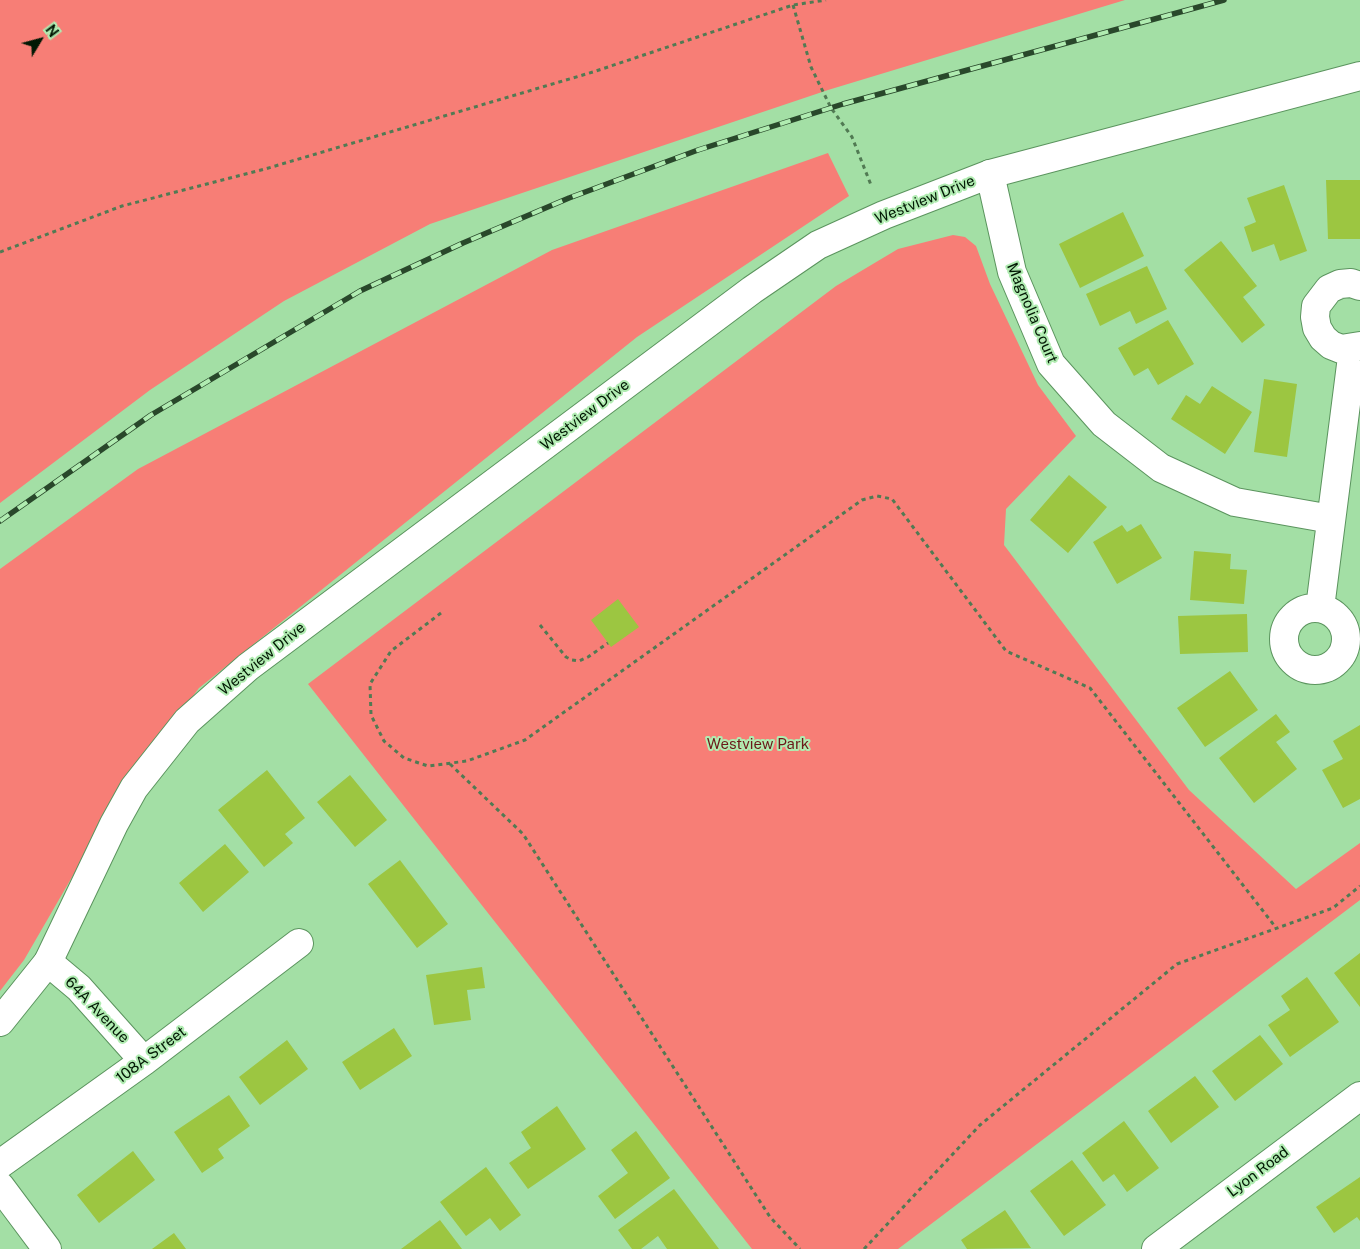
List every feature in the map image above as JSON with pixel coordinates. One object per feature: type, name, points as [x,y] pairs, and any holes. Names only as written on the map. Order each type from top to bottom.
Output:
[{"type":"street","name":"Westview Drive","points":[[0,1022],[48,962],[114,824],[134,788],[187,721],[248,667],[752,290],[818,245],[884,215],[990,174],[1360,76]]},
{"type":"street","name":"Magnolia Court","points":[[990,174],[1012,272],[1051,364],[1104,424],[1161,468],[1235,502],[1331,519]]},
{"type":"street","points":[[1320,608],[1356,348],[1342,349],[1323,338],[1317,328],[1316,306],[1321,296],[1329,289],[1340,284],[1351,283],[1360,286]]},
{"type":"street","name":"108A Street","points":[[0,1164],[144,1061],[299,943]]},
{"type":"street","name":"64A Avenue","points":[[48,962],[79,988],[144,1061]]},
{"type":"street","name":"Lyon Road","points":[[1156,1249],[1360,1096]]},
{"type":"street","points":[[0,1186],[47,1249]]},
{"type":"path","points":[[0,252],[122,206],[265,169],[593,72],[793,5],[826,0]]},
{"type":"path","points":[[793,5],[811,67],[831,108],[852,137],[872,185]]},
{"type":"path","points":[[441,613],[391,651],[370,684],[371,715],[384,741],[404,758],[428,766],[467,760],[526,740],[862,500],[877,496],[892,499],[1006,651],[1090,688],[1277,929]]},
{"type":"path","points":[[540,625],[566,657],[572,660],[579,661],[588,657],[608,643]]},
{"type":"path","points":[[450,763],[523,834],[770,1217],[800,1249]]},
{"type":"path","points":[[864,1249],[980,1125],[1177,964],[1333,908],[1360,886]]},
{"type":"green space","points":[[0,0],[1125,0],[828,90],[430,224],[284,301],[150,390],[0,503]]},
{"type":"green space","points":[[828,153],[849,196],[637,337],[199,688],[123,789],[24,960],[0,991],[0,569],[138,469],[552,250]]},
{"type":"green space","name":"Westview Park","points":[[953,235],[965,237],[976,246],[990,284],[1038,385],[1076,436],[1006,509],[1004,545],[1189,790],[1296,889],[1360,843],[1360,900],[898,1249],[752,1249],[308,684],[836,286],[898,249]]},
{"type":"building","points":[[1326,180],[1360,180],[1360,239],[1328,239]]},
{"type":"building","points":[[1284,185],[1307,251],[1280,261],[1274,244],[1252,252],[1244,227],[1256,222],[1247,198]]},
{"type":"building","points":[[1123,212],[1144,256],[1080,288],[1059,244]]},
{"type":"building","points":[[1221,241],[1257,286],[1243,297],[1265,325],[1242,343],[1184,270]]},
{"type":"building","points":[[1147,266],[1167,309],[1136,324],[1130,311],[1100,326],[1086,294]]},
{"type":"building","points":[[1168,320],[1194,364],[1158,385],[1148,368],[1134,376],[1118,348]]},
{"type":"building","points":[[1264,379],[1297,384],[1287,457],[1254,452]]},
{"type":"building","points":[[1212,386],[1252,412],[1225,454],[1171,419],[1186,395],[1200,404]]},
{"type":"building","points":[[1069,475],[1107,507],[1068,553],[1030,520]]},
{"type":"building","points":[[1141,524],[1162,558],[1117,584],[1093,542],[1122,525],[1127,532]]},
{"type":"building","points":[[1194,551],[1231,554],[1230,569],[1247,570],[1244,604],[1190,600]]},
{"type":"building","points":[[618,599],[639,627],[611,647],[591,620]]},
{"type":"building","points":[[1247,614],[1248,652],[1180,654],[1178,616]]},
{"type":"building","points":[[1230,671],[1258,710],[1205,747],[1177,708]]},
{"type":"building","points":[[1276,714],[1290,732],[1276,742],[1297,769],[1254,803],[1219,758]]},
{"type":"building","points":[[1360,725],[1360,799],[1343,808],[1322,770],[1343,759],[1333,741]]},
{"type":"building","points":[[267,770],[305,818],[285,834],[293,843],[264,867],[218,810]]},
{"type":"building","points":[[350,775],[387,820],[355,847],[317,802]]},
{"type":"building","points":[[225,844],[249,872],[203,912],[179,883]]},
{"type":"building","points":[[400,860],[448,924],[417,948],[368,884]]},
{"type":"building","points":[[1360,953],[1360,1007],[1334,973]]},
{"type":"building","points":[[482,967],[485,988],[467,990],[471,1020],[434,1025],[426,975]]},
{"type":"building","points":[[1307,977],[1339,1022],[1290,1057],[1268,1025],[1290,1010],[1281,996]]},
{"type":"building","points":[[394,1028],[412,1056],[360,1090],[342,1062]]},
{"type":"building","points":[[1260,1035],[1283,1064],[1235,1101],[1212,1071]]},
{"type":"building","points":[[287,1040],[308,1069],[260,1105],[239,1077]]},
{"type":"building","points":[[1195,1076],[1219,1107],[1171,1143],[1148,1111]]},
{"type":"building","points":[[229,1095],[250,1126],[218,1149],[224,1158],[202,1173],[174,1132]]},
{"type":"building","points":[[557,1106],[586,1149],[528,1189],[509,1163],[531,1148],[521,1132]]},
{"type":"building","points":[[1124,1121],[1159,1168],[1127,1192],[1114,1174],[1103,1182],[1082,1153]]},
{"type":"building","points":[[636,1131],[670,1178],[615,1219],[598,1196],[628,1173],[611,1150]]},
{"type":"building","points":[[133,1151],[155,1180],[99,1223],[77,1195]]},
{"type":"building","points":[[1072,1160],[1106,1205],[1064,1236],[1030,1191]]},
{"type":"building","points":[[486,1167],[521,1215],[500,1231],[490,1218],[466,1236],[440,1202]]},
{"type":"building","points":[[1360,1177],[1360,1221],[1357,1217],[1334,1233],[1316,1207]]},
{"type":"building","points":[[674,1189],[719,1249],[667,1249],[658,1236],[641,1249],[632,1249],[618,1230]]},
{"type":"building","points":[[1005,1210],[1031,1248],[967,1249],[961,1240]]},
{"type":"building","points":[[440,1220],[462,1249],[401,1249]]},
{"type":"building","points":[[174,1233],[186,1249],[152,1249]]},
{"type":"railway","points":[[0,521],[151,415],[360,291],[463,243],[569,198],[698,150],[843,104],[1224,0]]}]
